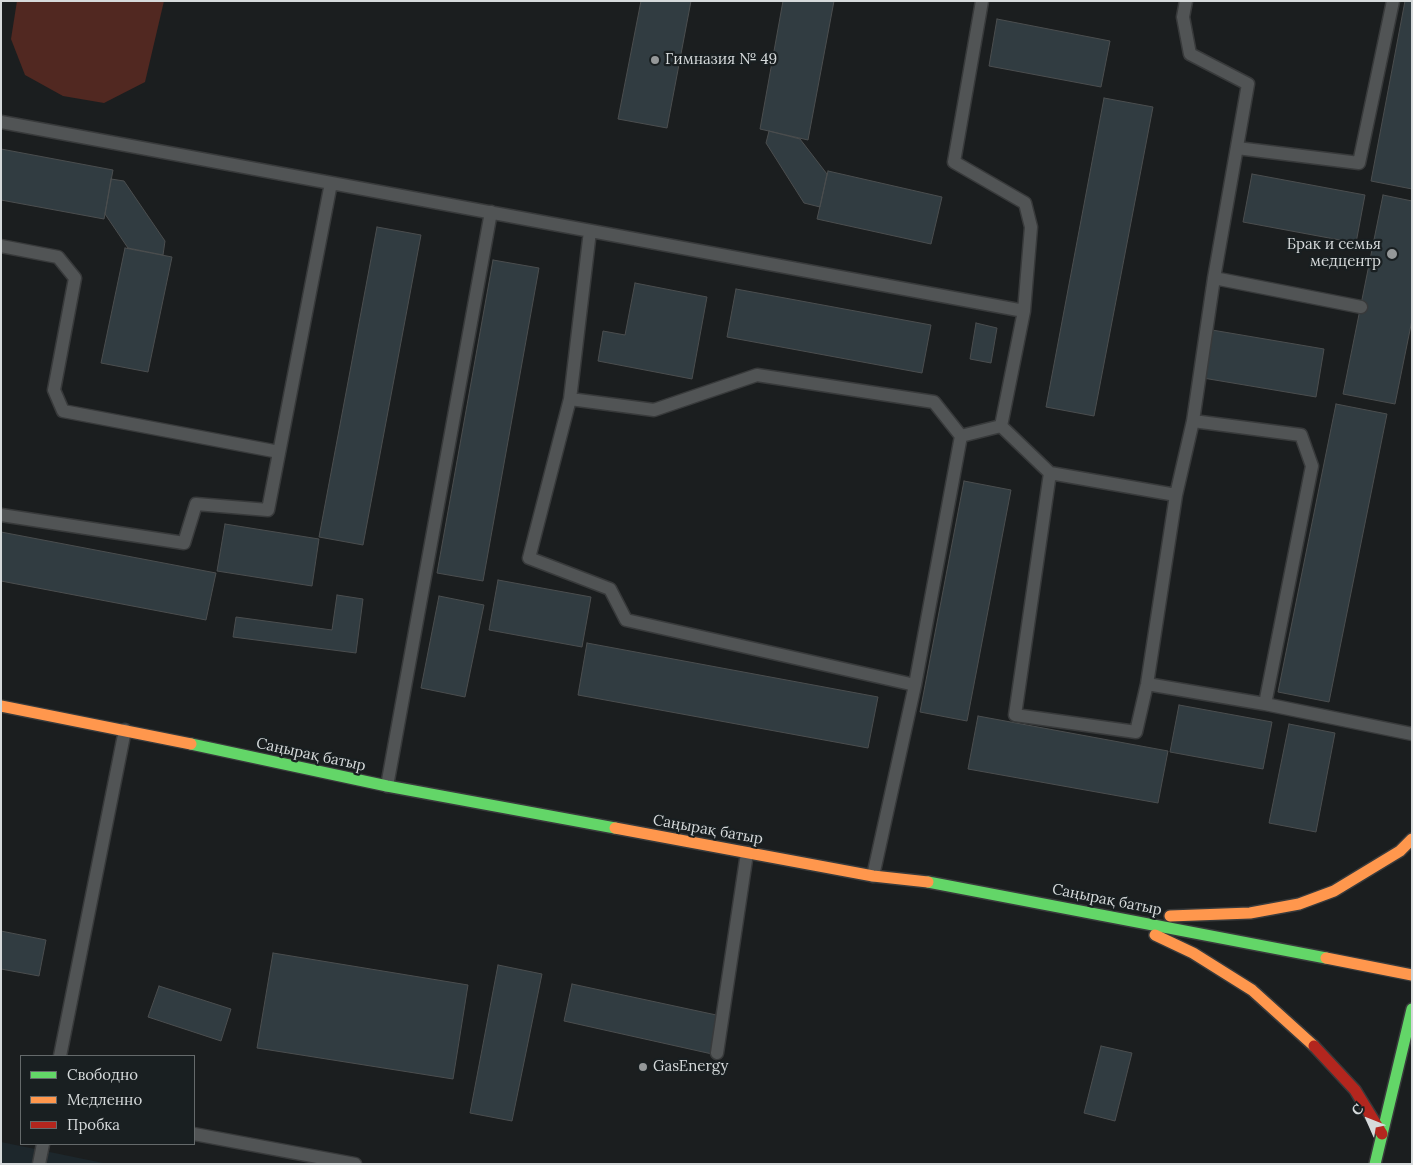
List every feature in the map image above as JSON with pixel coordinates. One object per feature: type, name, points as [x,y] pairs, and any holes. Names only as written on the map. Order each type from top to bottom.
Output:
[{"type":"street","name":"Саңырақ батыр","points":[[1,706],[125,730],[387,786],[873,876],[941,883],[1412,975]]},
{"type":"street","points":[[1119,918],[1250,913],[1299,904],[1334,891],[1400,851],[1412,839]]},
{"type":"street","points":[[1119,918],[1192,953],[1252,990],[1316,1048],[1355,1090],[1382,1134]]},
{"type":"street","points":[[1375,1164],[1412,1009]]},
{"type":"street","points":[[1387,1114],[1406,1098]]},
{"type":"lane","points":[[982,1],[954,162],[1025,203],[1031,228],[1024,311],[1001,426]]},
{"type":"lane","points":[[1050,473],[1015,715],[1136,732],[1147,684],[1176,494],[1193,421],[1214,278],[1248,84],[1190,54],[1183,17],[1186,1]]},
{"type":"lane","points":[[1237,148],[1359,163],[1393,1]]},
{"type":"lane","points":[[1,122],[1024,311]]},
{"type":"lane","points":[[1,515],[184,543],[196,504],[268,510],[331,183]]},
{"type":"lane","points":[[387,786],[491,212]]},
{"type":"lane","points":[[590,231],[570,399],[529,558],[610,589],[626,620],[915,685]]},
{"type":"lane","points":[[1,246],[58,257],[74,278],[54,390],[64,411],[279,452]]},
{"type":"lane","points":[[1214,278],[1361,307]]},
{"type":"lane","points":[[570,399],[654,410],[757,375],[934,402],[961,436],[915,685],[873,876]]},
{"type":"lane","points":[[1193,421],[1301,435],[1312,466],[1265,704]]},
{"type":"lane","points":[[961,436],[1001,426]]},
{"type":"lane","points":[[1001,426],[1050,473],[1176,494]]},
{"type":"lane","points":[[1147,684],[1265,704],[1412,734]]},
{"type":"lane","points":[[60,1055],[125,730]]},
{"type":"lane","points":[[717,1053],[747,853]]},
{"type":"lane","points":[[195,1134],[354,1164]]},
{"type":"lane","points":[[38,1164],[42,1145]]},
{"type":"shaded area","points":[[17,1],[164,1],[145,82],[104,103],[63,96],[25,75],[11,39]]},
{"type":"shaded area","points":[[1,1142],[108,1164],[1,1164]]},
{"type":"building","name":"Гимназия № 49","points":[[641,1],[691,1],[667,128],[618,119]]},
{"type":"building","points":[[783,1],[834,1],[808,140],[760,129]]},
{"type":"building","points":[[1405,1],[1412,1],[1412,189],[1371,181]]},
{"type":"building","points":[[997,19],[1110,41],[1101,87],[989,66]]},
{"type":"building","points":[[1104,98],[1153,107],[1094,416],[1046,407]]},
{"type":"building","points":[[769,131],[800,139],[827,174],[820,207],[804,203],[766,143]]},
{"type":"building","points":[[1,149],[113,170],[104,219],[1,200]]},
{"type":"building","points":[[828,171],[942,197],[931,244],[817,219]]},
{"type":"building","points":[[1252,174],[1365,195],[1356,243],[1243,222]]},
{"type":"building","points":[[111,179],[124,181],[165,241],[163,255],[128,248],[105,214]]},
{"type":"building","name":"Брак и семья медцентр","points":[[1383,195],[1412,201],[1412,320],[1395,404],[1343,394]]},
{"type":"building","points":[[377,227],[421,235],[363,545],[319,537]]},
{"type":"building","points":[[125,248],[172,257],[148,372],[101,363]]},
{"type":"building","points":[[493,260],[539,268],[483,581],[437,573]]},
{"type":"building","points":[[635,283],[707,297],[692,379],[598,361],[603,331],[625,335]]},
{"type":"building","points":[[736,289],[931,325],[922,373],[727,337]]},
{"type":"building","points":[[976,323],[997,328],[991,363],[970,359]]},
{"type":"building","points":[[1212,330],[1324,349],[1316,397],[1203,378]]},
{"type":"building","points":[[1336,404],[1387,414],[1329,702],[1278,692]]},
{"type":"building","points":[[964,481],[1011,490],[967,721],[920,712]]},
{"type":"building","points":[[225,524],[319,539],[312,586],[217,571]]},
{"type":"building","points":[[1,532],[216,573],[206,620],[1,581]]},
{"type":"building","points":[[498,580],[591,597],[582,647],[489,630]]},
{"type":"building","points":[[337,595],[363,599],[356,653],[233,637],[236,617],[332,630]]},
{"type":"building","points":[[439,596],[484,605],[465,697],[421,688]]},
{"type":"building","points":[[587,643],[878,697],[868,748],[578,695]]},
{"type":"building","points":[[1179,705],[1272,722],[1263,769],[1170,752]]},
{"type":"building","points":[[978,716],[1168,751],[1158,803],[968,769]]},
{"type":"building","points":[[1289,724],[1335,733],[1316,832],[1269,823]]},
{"type":"building","points":[[1,931],[46,940],[39,976],[1,969]]},
{"type":"building","points":[[273,953],[468,985],[453,1079],[257,1048]]},
{"type":"building","points":[[498,965],[542,974],[512,1121],[470,1113]]},
{"type":"building","points":[[572,984],[721,1016],[712,1054],[564,1021]]},
{"type":"building","points":[[159,986],[231,1009],[221,1041],[148,1017]]},
{"type":"building","points":[[1101,1046],[1132,1053],[1115,1121],[1084,1113]]},
{"type":"traffic: fast","points":[[191,744],[387,786],[615,828]]},
{"type":"traffic: fast","points":[[928,882],[1326,958]]},
{"type":"traffic: fast","points":[[1375,1164],[1412,1009]]},
{"type":"traffic: slow","points":[[1,706],[191,744]]},
{"type":"traffic: slow","points":[[615,828],[873,876],[928,882]]},
{"type":"traffic: slow","points":[[1170,916],[1250,913],[1299,904],[1334,891],[1400,851],[1412,839]]},
{"type":"traffic: slow","points":[[1155,935],[1193,953],[1252,990],[1314,1046]]},
{"type":"traffic: slow","points":[[1326,958],[1412,975]]},
{"type":"traffic: jam","points":[[1314,1046],[1355,1090],[1382,1134]]},
{"type":"place","name":"Гимназия № 49","points":[[655,60]]},
{"type":"place","name":"Брак и семья медцентр","points":[[1392,254]]},
{"type":"place","name":"GasEnergy","points":[[643,1067]]}]
